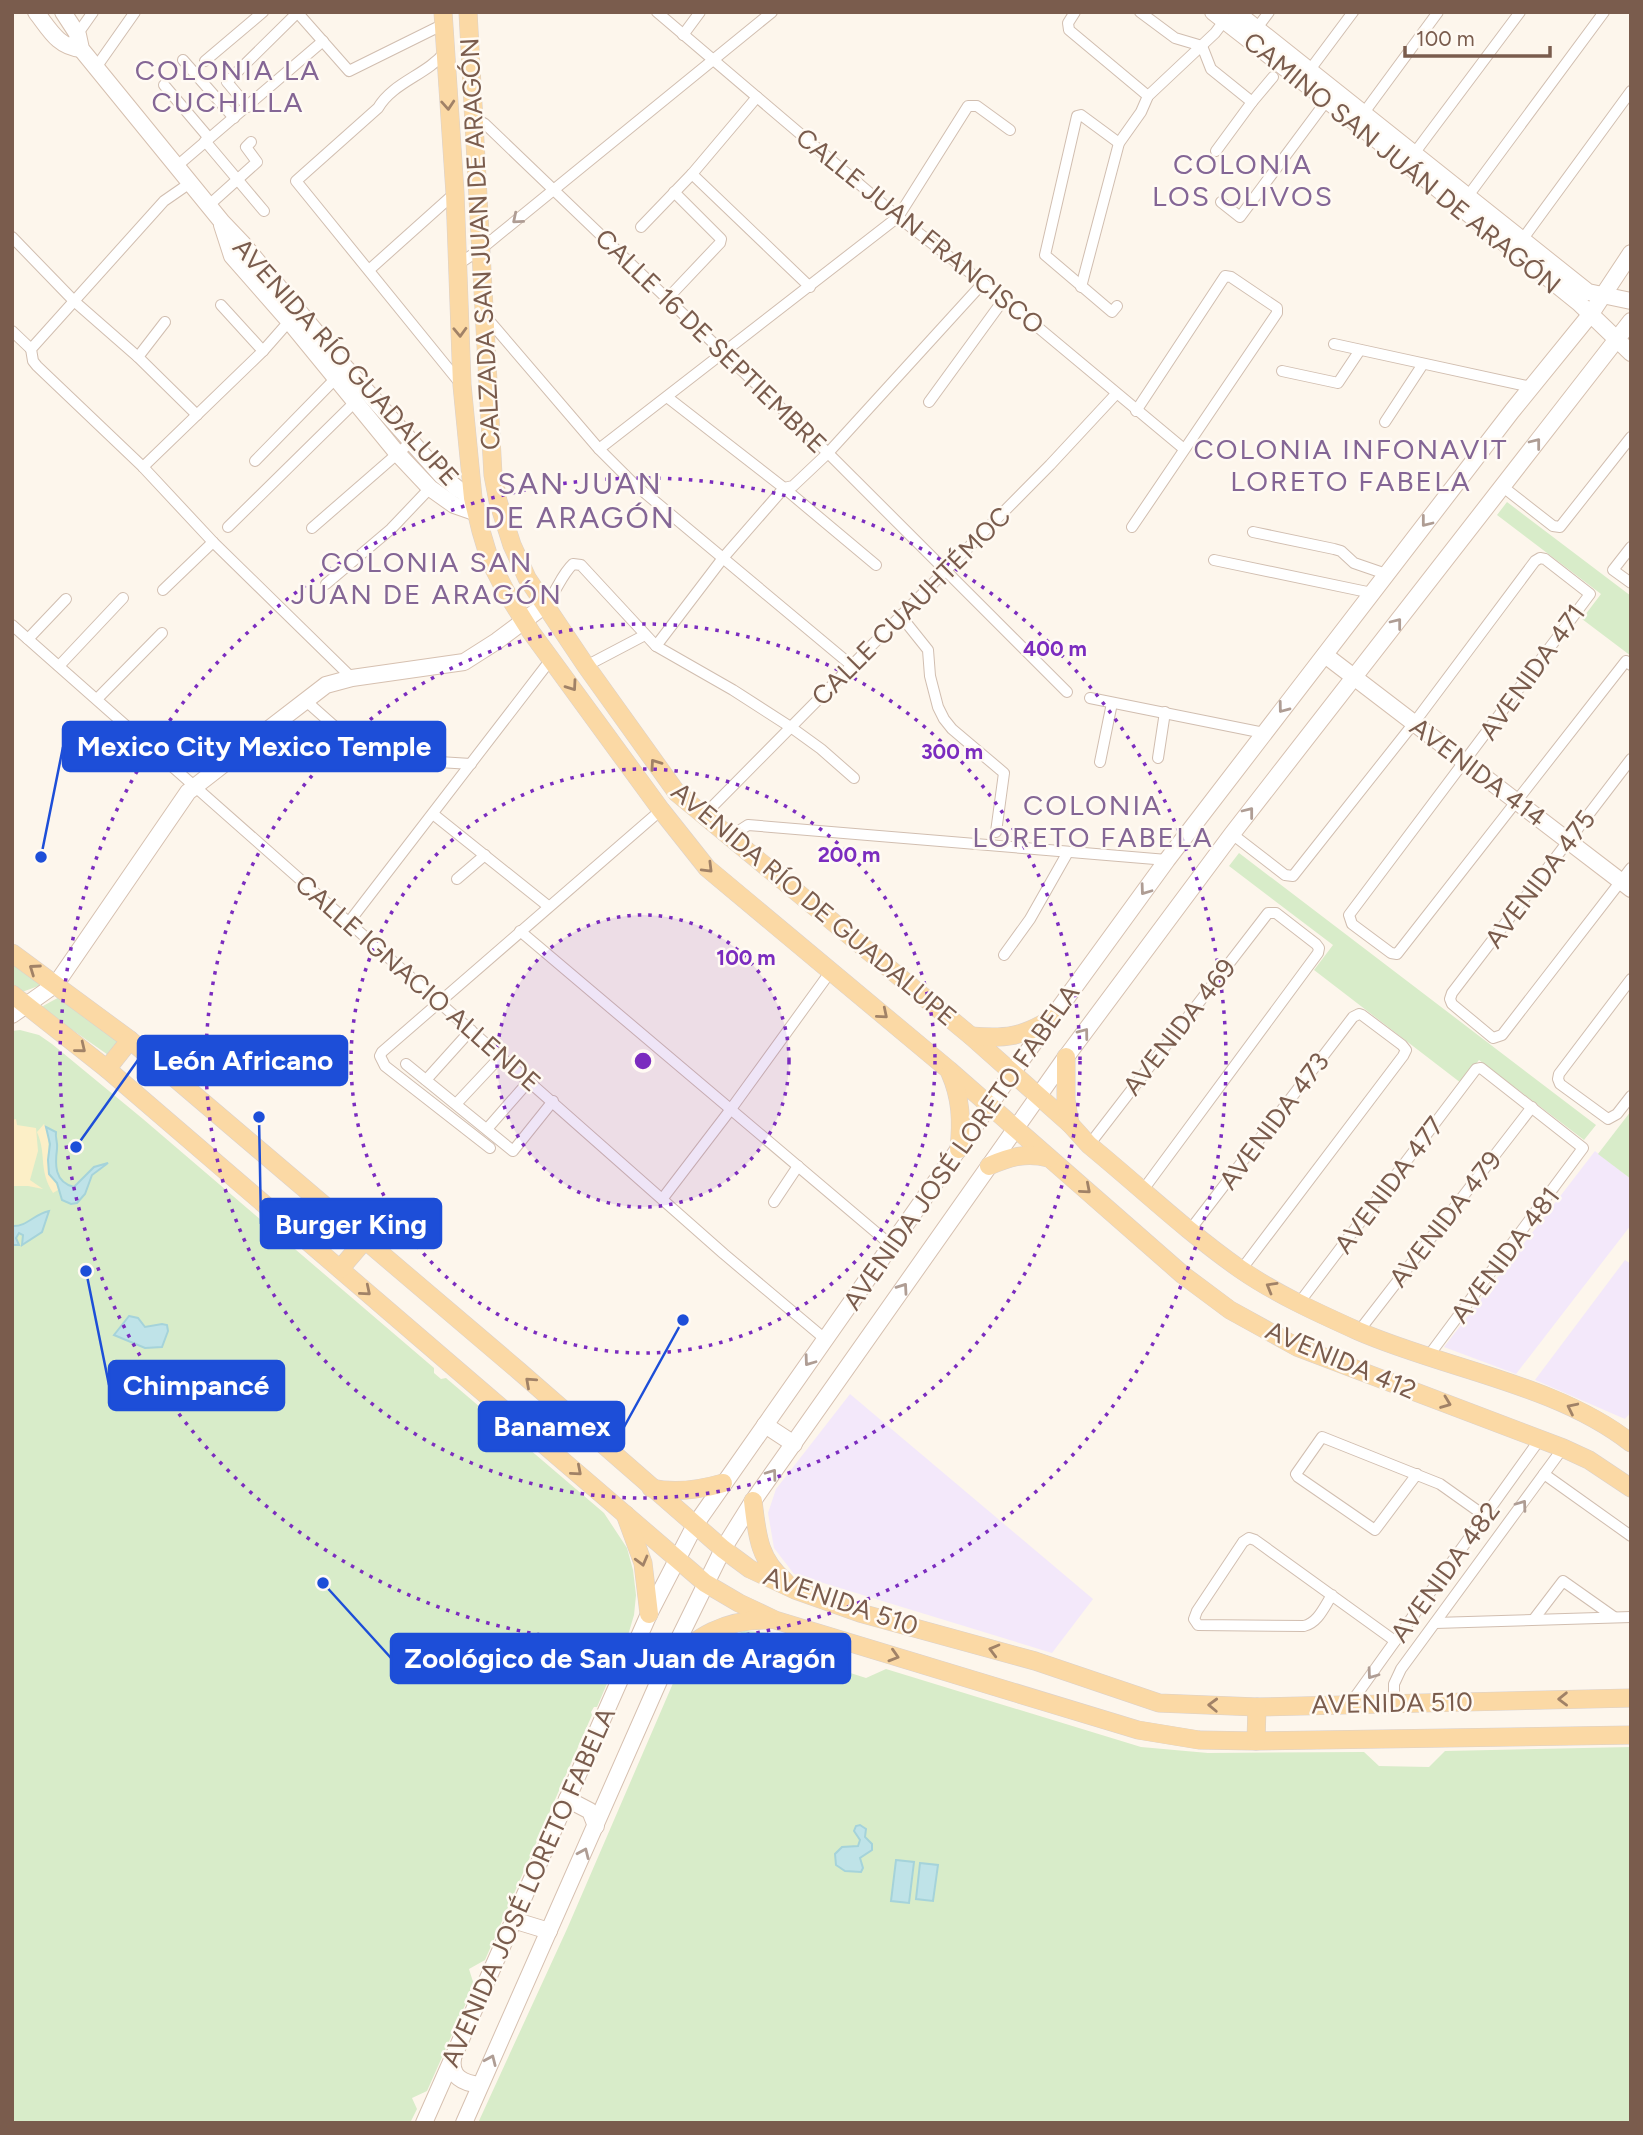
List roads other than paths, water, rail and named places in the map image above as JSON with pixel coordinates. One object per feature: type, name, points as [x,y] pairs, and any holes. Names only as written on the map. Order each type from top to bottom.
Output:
[{"type":"main road","name":"AVENIDA RÍO GUADALUPE","points":[[36,12],[55,37],[76,44]]},
{"type":"main road","name":"AVENIDA RÍO GUADALUPE","points":[[63,12],[76,44],[97,66],[222,222],[232,256],[295,315],[340,373],[475,506]]},
{"type":"main road","name":"CALZADA SAN JUAN DE ARAGÓN","points":[[468,12],[493,475]]},
{"type":"main road","name":"CAMINO SAN JUÁN DE ARAGÓN","points":[[1224,15],[1309,71],[1330,96],[1363,114],[1385,139],[1413,155],[1463,202]]},
{"type":"main road","name":"CALZADA SAN JUAN DE ARAGÓN","points":[[443,18],[455,193],[462,385],[475,506]]},
{"type":"main road","name":"CAMINO SAN JUÁN DE ARAGÓN","points":[[1253,35],[1534,259],[1631,353]]},
{"type":"main road","name":"CAMINO SAN JUÁN DE ARAGÓN","points":[[1503,234],[1522,240],[1534,259],[1588,292],[1603,297]]},
{"type":"main road","name":"AVENIDA JOSÉ LORETO FABELA","points":[[424,2123],[649,1614],[695,1525],[989,1105],[1167,860],[1531,387],[1590,315],[1631,253]]},
{"type":"main road","points":[[1603,297],[1631,301]]},
{"type":"main road","name":"AVENIDA JOSÉ LORETO FABELA","points":[[464,2123],[666,1665],[723,1549],[753,1501],[1066,1057],[1231,834],[1631,321]]},
{"type":"main road","name":"AVENIDA RÍO GUADALUPE","points":[[340,373],[354,403],[430,488],[454,505],[475,506]]},
{"type":"main road","name":"AVENIDA RÍO DE GUADALUPE","points":[[493,475],[512,545],[527,578],[677,793],[971,1036],[1039,1097]]},
{"type":"main road","name":"AVENIDA RÍO DE GUADALUPE","points":[[475,506],[491,561],[524,621],[661,810],[707,868],[1016,1128]]},
{"type":"main road","points":[[12,1015],[56,984],[181,800],[194,787],[326,685],[352,678],[464,662],[545,605]]},
{"type":"main road","name":"AVENIDA 414","points":[[1325,655],[1569,841],[1627,879]]},
{"type":"main road","name":"AVENIDA 510","points":[[12,953],[130,1040],[723,1549],[750,1569],[795,1590],[860,1613],[1035,1661],[1159,1703],[1256,1707],[1631,1698]]},
{"type":"main road","name":"AVENIDA 510","points":[[12,994],[107,1069],[705,1583],[775,1620],[1138,1730],[1199,1740],[1631,1735]]},
{"type":"main road","points":[[971,1036],[996,1038],[1023,1034],[1051,1018]]},
{"type":"main road","points":[[107,1069],[130,1040]]},
{"type":"main road","points":[[1066,1057],[1066,1100],[1070,1124]]},
{"type":"main road","points":[[949,1070],[960,1106],[960,1149]]},
{"type":"main road","name":"AVENIDA 412","points":[[1039,1097],[1089,1145],[1241,1270],[1299,1303],[1359,1331],[1427,1358],[1550,1398],[1601,1422],[1630,1440]]},
{"type":"main road","name":"AVENIDA 412","points":[[1016,1128],[1183,1275],[1242,1316],[1297,1347],[1563,1448],[1589,1460],[1631,1488]]},
{"type":"main road","points":[[989,1166],[1022,1154],[1050,1158]]},
{"type":"main road","points":[[340,1269],[365,1241]]},
{"type":"main road","points":[[535,1435],[545,1438],[557,1433],[561,1409]]},
{"type":"main road","points":[[765,1425],[794,1444]]},
{"type":"main road","points":[[650,1488],[667,1492],[707,1488],[723,1483]]},
{"type":"main road","points":[[753,1501],[761,1549],[772,1570],[795,1590]]},
{"type":"main road","points":[[624,1511],[643,1563],[649,1614]]},
{"type":"main road","points":[[850,1643],[860,1613]]},
{"type":"main road","points":[[666,1665],[685,1648],[717,1628],[746,1619],[775,1620]]},
{"type":"main road","points":[[1256,1707],[1256,1741]]},
{"type":"main road","points":[[576,1780],[576,1788],[582,1795],[604,1806]]},
{"type":"main road","points":[[567,1799],[590,1811],[596,1826]]},
{"type":"main road","points":[[513,1920],[550,1931]]},
{"type":"main road","points":[[453,2058],[451,2067],[455,2074],[468,2084],[480,2085]]},
{"type":"main road","points":[[441,2083],[460,2091],[472,2105]]},
{"type":"street","points":[[76,44],[93,12]]},
{"type":"street","points":[[97,66],[135,12]]},
{"type":"street","points":[[205,61],[263,12]]},
{"type":"street","name":"CALLE JUAN FRANCISCO","points":[[657,12],[898,217],[1004,299],[1184,449]]},
{"type":"street","points":[[683,35],[700,12]]},
{"type":"street","points":[[457,265],[481,249],[772,12]]},
{"type":"street","points":[[1075,12],[1068,26],[1072,33],[1148,96]]},
{"type":"street","points":[[1140,12],[1175,38],[1202,46]]},
{"type":"street","points":[[1253,35],[1269,12]]},
{"type":"street","points":[[1309,71],[1353,12]]},
{"type":"street","points":[[1363,114],[1438,12]]},
{"type":"street","points":[[1413,155],[1520,12]]},
{"type":"street","points":[[1463,202],[1604,12]]},
{"type":"street","points":[[248,107],[227,82],[297,13],[349,71],[443,18]]},
{"type":"street","points":[[1081,287],[1119,143],[1141,112],[1148,96],[1202,46],[1224,15]]},
{"type":"street","points":[[177,166],[323,41]]},
{"type":"street","points":[[1202,46],[1211,69],[1252,102]]},
{"type":"street","points":[[445,51],[438,61],[387,96],[378,108],[296,181],[462,385]]},
{"type":"street","points":[[183,60],[234,118]]},
{"type":"street","points":[[1216,151],[1273,77]]},
{"type":"street","points":[[164,85],[236,180],[264,211]]},
{"type":"street","points":[[1522,240],[1631,91]]},
{"type":"street","points":[[1221,202],[1240,217],[1330,96]]},
{"type":"street","points":[[641,227],[692,174],[757,97]]},
{"type":"street","points":[[599,449],[898,217],[968,106],[977,106],[1010,130]]},
{"type":"street","points":[[1117,306],[1112,312],[1045,256],[1078,115],[1119,143]]},
{"type":"street","name":"CALLE 16 DE SEPTIEMBRE","points":[[473,117],[485,124],[553,188],[828,453],[1068,692]]},
{"type":"street","points":[[208,206],[257,162],[246,147],[251,142]]},
{"type":"street","points":[[692,174],[810,287]]},
{"type":"street","points":[[31,349],[164,201],[190,183]]},
{"type":"street","points":[[667,299],[721,239],[674,192]]},
{"type":"street","points":[[369,270],[455,193]]},
{"type":"street","points":[[12,237],[74,301],[138,357],[197,415]]},
{"type":"street","points":[[1132,527],[1278,309],[1231,277],[1225,276],[1136,411]]},
{"type":"street","points":[[656,646],[723,558],[784,488],[793,486],[828,453],[983,283]]},
{"type":"street","points":[[929,402],[1004,299]]},
{"type":"street","points":[[221,305],[263,351]]},
{"type":"street","points":[[484,314],[599,449],[632,483],[851,665]]},
{"type":"street","points":[[143,467],[263,351],[295,315]]},
{"type":"street","points":[[138,357],[165,322]]},
{"type":"street","points":[[12,331],[31,349],[33,361],[37,366],[143,467],[213,542],[352,678]]},
{"type":"street","points":[[1334,344],[1531,387]]},
{"type":"street","points":[[1282,372],[1338,383],[1360,350]]},
{"type":"street","points":[[1385,422],[1423,365]]},
{"type":"street","points":[[255,461],[340,373]]},
{"type":"street","name":"CALLE CUAUHTÉMOC","points":[[704,815],[1051,465],[1116,394]]},
{"type":"street","points":[[667,397],[784,488],[876,565]]},
{"type":"street","points":[[228,527],[354,403]]},
{"type":"street","points":[[1503,487],[1558,528],[1563,526],[1631,437]]},
{"type":"street","points":[[312,528],[412,441]]},
{"type":"street","points":[[326,584],[391,529],[430,488]]},
{"type":"street","points":[[1253,532],[1334,549],[1354,563],[1386,574]]},
{"type":"street","points":[[163,590],[213,542]]},
{"type":"street","points":[[1631,547],[1614,570],[1631,583]]},
{"type":"street","name":"AVENIDA 471","points":[[1413,723],[1540,558],[1545,559],[1590,594],[1349,918],[1352,924],[1391,953],[1397,954],[1518,802]]},
{"type":"street","points":[[1214,560],[1372,593]]},
{"type":"street","points":[[545,605],[554,595],[569,568],[577,563],[656,646],[792,728],[854,778]]},
{"type":"street","points":[[59,666],[123,598]]},
{"type":"street","points":[[28,639],[66,599]]},
{"type":"street","points":[[900,615],[928,650],[930,676],[944,719],[1004,773],[996,832]]},
{"type":"street","name":"CALLE IGNACIO ALLENDE","points":[[12,625],[724,1254],[825,1339]]},
{"type":"street","points":[[97,699],[162,633]]},
{"type":"street","points":[[586,666],[645,635]]},
{"type":"street","points":[[349,922],[552,658]]},
{"type":"street","points":[[1518,802],[1628,663]]},
{"type":"street","points":[[1090,698],[1264,733]]},
{"type":"street","points":[[306,701],[360,749],[375,758],[471,764]]},
{"type":"street","points":[[1100,762],[1112,703]]},
{"type":"street","points":[[1158,758],[1165,712]]},
{"type":"street","points":[[1231,834],[1291,877],[1413,723]]},
{"type":"street","name":"AVENIDA 475","points":[[1627,879],[1499,1037],[1493,1038],[1452,1004],[1450,999],[1631,759]]},
{"type":"street","points":[[490,1148],[382,1061],[380,1056],[385,1048],[661,810]]},
{"type":"street","points":[[433,814],[548,906]]},
{"type":"street","points":[[731,836],[748,825],[1167,860]]},
{"type":"street","points":[[1004,955],[1030,919],[1068,852]]},
{"type":"street","points":[[457,879],[485,855]]},
{"type":"street","name":"AVENIDA 469","points":[[1089,1145],[1270,911],[1306,936],[1319,948],[1318,953],[1143,1190]]},
{"type":"street","points":[[520,931],[891,1245]]},
{"type":"street","points":[[663,1198],[831,971]]},
{"type":"street","points":[[1631,979],[1559,1074],[1558,1079],[1560,1084],[1604,1117],[1612,1119],[1631,1096]]},
{"type":"street","name":"AVENIDA 473","points":[[1190,1230],[1353,1017],[1359,1014],[1402,1045],[1406,1050],[1241,1270]]},
{"type":"street","points":[[426,1080],[471,1030]]},
{"type":"street","points":[[456,1104],[501,1056]]},
{"type":"street","points":[[406,1064],[513,1151],[552,1101]]},
{"type":"street","name":"AVENIDA 477","points":[[1299,1303],[1476,1069],[1479,1068],[1532,1107]]},
{"type":"street","points":[[487,1129],[529,1081]]},
{"type":"street","name":"AVENIDA 481","points":[[1427,1358],[1582,1151],[1582,1145],[1532,1107]]},
{"type":"street","name":"AVENIDA 479","points":[[1359,1331],[1532,1107]]},
{"type":"street","points":[[774,1202],[798,1166]]},
{"type":"street","points":[[1417,1474],[1374,1530],[1298,1477],[1298,1469],[1322,1437],[1417,1474],[1440,1484],[1485,1516]]},
{"type":"street","name":"AVENIDA 482","points":[[1350,1704],[1540,1439]]},
{"type":"street","name":"AVENIDA 482","points":[[1394,1703],[1394,1684],[1401,1669],[1563,1448]]},
{"type":"street","points":[[1544,1474],[1631,1536]]},
{"type":"street","points":[[1332,1595],[1312,1624],[1198,1625],[1194,1619],[1243,1542],[1249,1538],[1332,1595],[1395,1641]]},
{"type":"street","points":[[1534,1619],[1563,1581],[1614,1617]]},
{"type":"street","points":[[1435,1623],[1631,1617]]},
{"type":"water","points":[[46,1127],[56,1132],[57,1172],[67,1185],[74,1187],[94,1167],[108,1163],[92,1175],[85,1194],[77,1203],[71,1204],[62,1200],[57,1183],[49,1174],[50,1144]]},
{"type":"water","points":[[49,1211],[42,1232],[22,1245],[23,1235],[19,1233],[16,1238],[19,1245],[12,1245],[12,1226]]},
{"type":"water","points":[[129,1316],[138,1318],[145,1327],[167,1325],[168,1331],[162,1347],[145,1348],[114,1335]]},
{"type":"water","points":[[860,1825],[866,1829],[865,1837],[872,1844],[872,1850],[860,1858],[863,1868],[861,1872],[845,1871],[836,1865],[835,1854],[842,1847],[858,1846],[860,1840],[854,1831],[856,1826]]},
{"type":"water","points":[[896,1860],[914,1862],[909,1903],[891,1901]]},
{"type":"water","points":[[920,1863],[938,1865],[933,1901],[916,1899]]},
{"type":"place","name":"Mexico City Mexico Temple","points":[[41,857]]},
{"type":"place","name":"Burger King","points":[[259,1117]]},
{"type":"place","name":"León Africano","points":[[76,1147]]},
{"type":"place","name":"Chimpancé","points":[[86,1271]]},
{"type":"place","name":"Banamex","points":[[683,1320]]},
{"type":"place","name":"Zoológico de San Juan de Aragón","points":[[323,1583]]},
{"type":"district","name":"COLONIA LA CUCHILLA","points":[[228,86]]},
{"type":"district","name":"COLONIA LOS OLIVOS","points":[[1243,180]]},
{"type":"district","name":"COLONIA INFONAVIT LORETO FABELA","points":[[1351,465]]},
{"type":"district","name":"SAN JUAN DE ARAGÓN","points":[[580,501]]},
{"type":"district","name":"COLONIA SAN JUAN DE ARAGÓN","points":[[427,578]]},
{"type":"district","name":"COLONIA LORETO FABELA","points":[[1093,821]]}]
